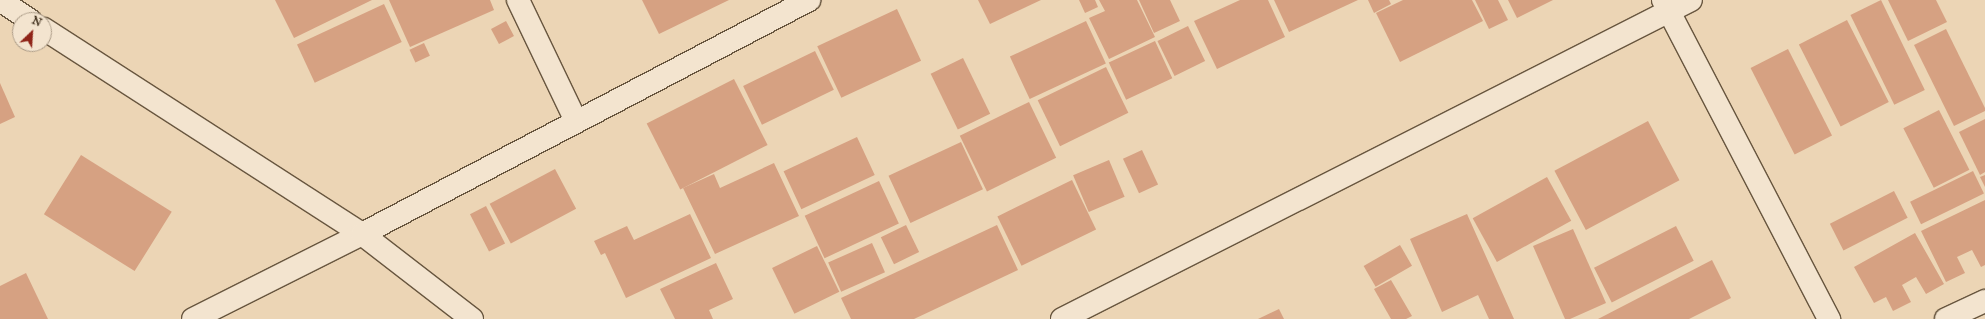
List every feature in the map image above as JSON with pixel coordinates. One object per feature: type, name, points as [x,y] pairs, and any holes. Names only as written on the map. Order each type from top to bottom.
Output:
[{"type":"street","points":[[0,0],[18,12]]},
{"type":"street","points":[[518,0],[576,122]]},
{"type":"street","points":[[193,319],[362,234],[809,0]]},
{"type":"street","points":[[1062,319],[1666,6],[1691,0]]},
{"type":"street","points":[[1666,6],[1829,319]]},
{"type":"street","points":[[52,34],[362,234],[472,319]]},
{"type":"street","points":[[1946,319],[1985,301]]},
{"type":"building","points":[[275,0],[372,0],[294,38]]},
{"type":"building","points":[[389,0],[490,0],[494,10],[410,47]]},
{"type":"building","points":[[642,0],[729,0],[659,34]]},
{"type":"building","points":[[978,0],[1041,0],[990,24]]},
{"type":"building","points":[[1079,0],[1095,0],[1098,7],[1085,13]]},
{"type":"building","points":[[1099,0],[1137,0],[1155,37],[1109,59],[1089,18],[1105,11]]},
{"type":"building","points":[[1139,0],[1170,0],[1180,21],[1154,33]]},
{"type":"building","points":[[1240,0],[1268,0],[1285,37],[1217,69],[1194,21]]},
{"type":"building","points":[[1274,0],[1358,0],[1289,32]]},
{"type":"building","points":[[1368,0],[1389,0],[1391,4],[1374,13]]},
{"type":"building","points":[[1403,0],[1472,0],[1483,21],[1400,62],[1376,13]]},
{"type":"building","points":[[1475,0],[1498,0],[1508,20],[1489,29]]},
{"type":"building","points":[[1508,0],[1553,0],[1517,18]]},
{"type":"building","points":[[1881,0],[1925,90],[1894,105],[1850,15]]},
{"type":"building","points":[[1888,0],[1936,0],[1947,22],[1908,41]]},
{"type":"building","points":[[384,4],[402,42],[315,83],[297,45]]},
{"type":"building","points":[[897,9],[921,61],[841,98],[817,46]]},
{"type":"building","points":[[1847,20],[1889,102],[1841,126],[1799,45]]},
{"type":"building","points":[[506,21],[514,36],[499,44],[491,29]]},
{"type":"building","points":[[1086,21],[1106,64],[1030,99],[1010,56]]},
{"type":"building","points":[[1188,26],[1205,61],[1175,76],[1157,41]]},
{"type":"building","points":[[1946,29],[1985,108],[1985,111],[1954,126],[1914,45]]},
{"type":"building","points":[[1155,41],[1172,78],[1126,100],[1109,63]]},
{"type":"building","points":[[424,43],[430,56],[415,62],[409,50]]},
{"type":"building","points":[[1788,49],[1832,135],[1795,154],[1751,68]]},
{"type":"building","points":[[815,51],[834,90],[762,125],[743,86]]},
{"type":"building","points":[[963,58],[990,114],[958,130],[931,74]]},
{"type":"building","points":[[1106,67],[1128,113],[1060,146],[1038,100]]},
{"type":"building","points":[[734,79],[768,145],[680,189],[647,123]]},
{"type":"building","points":[[0,83],[15,117],[0,124]]},
{"type":"building","points":[[1029,102],[1056,158],[987,191],[960,136]]},
{"type":"building","points":[[1939,110],[1969,170],[1934,188],[1903,128]]},
{"type":"building","points":[[1985,119],[1985,172],[1980,175],[1959,132]]},
{"type":"building","points":[[1648,121],[1679,180],[1586,230],[1554,171]]},
{"type":"building","points":[[857,137],[875,175],[801,209],[784,171]]},
{"type":"building","points":[[961,142],[983,189],[910,223],[888,176]]},
{"type":"building","points":[[1142,150],[1158,184],[1139,193],[1123,159]]},
{"type":"building","points":[[81,155],[172,212],[135,271],[44,214]]},
{"type":"building","points":[[1109,160],[1125,197],[1089,212],[1073,175]]},
{"type":"building","points":[[774,163],[799,216],[715,254],[683,188],[714,174],[720,188]]},
{"type":"building","points":[[555,169],[576,209],[511,243],[490,204]]},
{"type":"building","points":[[1973,171],[1984,193],[1921,224],[1910,202]]},
{"type":"building","points":[[1985,175],[1985,187],[1980,177]]},
{"type":"building","points":[[1547,177],[1571,221],[1497,262],[1473,218]]},
{"type":"building","points":[[1072,180],[1096,229],[1022,266],[997,216]]},
{"type":"building","points":[[879,181],[899,224],[825,258],[805,216]]},
{"type":"building","points":[[1894,191],[1908,218],[1843,250],[1830,224]]},
{"type":"building","points":[[1985,200],[1985,265],[1981,267],[1972,250],[1957,257],[1965,273],[1946,282],[1921,231]]},
{"type":"building","points":[[486,206],[505,243],[489,252],[470,214]]},
{"type":"building","points":[[690,214],[711,258],[626,298],[605,253],[601,255],[594,241],[627,226],[634,240]]},
{"type":"building","points":[[1467,214],[1514,319],[1489,319],[1478,295],[1442,312],[1410,239]]},
{"type":"building","points":[[906,225],[919,252],[894,264],[881,237]]},
{"type":"building","points":[[997,225],[1018,270],[914,319],[851,319],[841,298]]},
{"type":"building","points":[[1676,226],[1694,261],[1612,303],[1594,268]]},
{"type":"building","points":[[1573,229],[1606,303],[1570,319],[1565,319],[1533,246]]},
{"type":"building","points":[[1915,233],[1944,284],[1926,294],[1916,277],[1902,285],[1911,302],[1893,311],[1886,297],[1874,303],[1854,267]]},
{"type":"building","points":[[872,243],[885,272],[841,292],[828,263]]},
{"type":"building","points":[[1400,245],[1412,266],[1376,287],[1364,266]]},
{"type":"building","points":[[817,246],[839,292],[794,314],[772,268]]},
{"type":"building","points":[[1712,260],[1731,298],[1689,319],[1598,319]]},
{"type":"building","points":[[716,263],[733,299],[709,310],[713,319],[675,319],[660,289]]},
{"type":"building","points":[[26,273],[48,319],[0,319],[0,286]]},
{"type":"building","points":[[1391,280],[1412,316],[1406,319],[1391,319],[1374,289]]},
{"type":"building","points":[[1279,309],[1284,319],[1258,319]]}]
